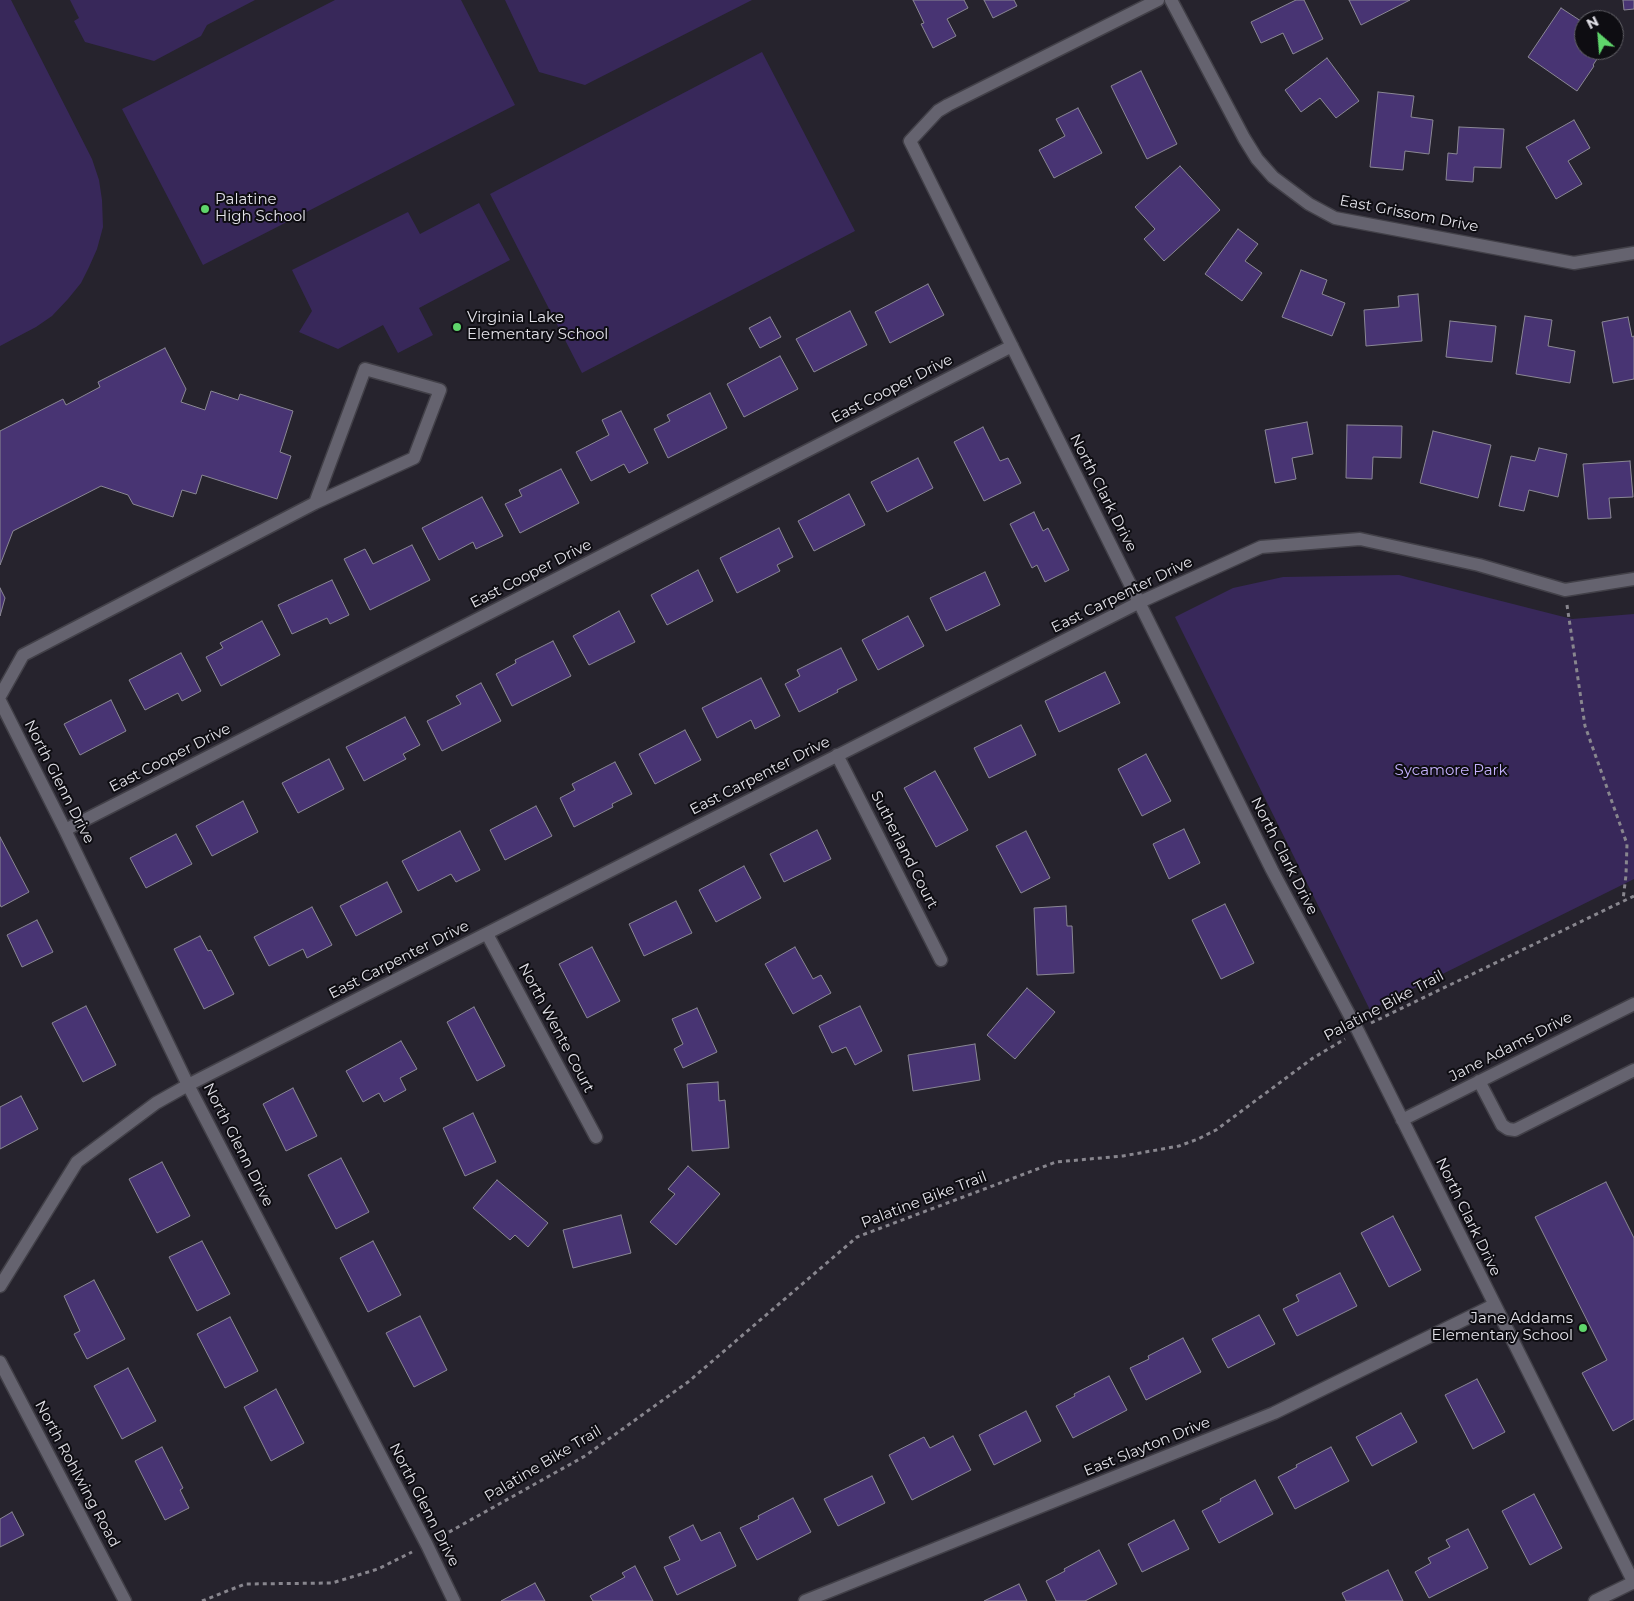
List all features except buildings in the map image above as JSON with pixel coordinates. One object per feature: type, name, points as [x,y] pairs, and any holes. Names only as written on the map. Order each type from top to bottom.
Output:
[{"type":"street","name":"North Clark Drive","points":[[1158,0],[948,105],[938,112],[910,141],[1272,870],[1358,1031],[1634,1582]]},
{"type":"street","name":"East Grissom Drive","points":[[1170,0],[1248,145],[1273,176],[1291,192],[1309,204],[1335,218],[1574,263],[1634,253]]},
{"type":"street","name":"East Cooper Drive","points":[[65,830],[1012,346]]},
{"type":"street","points":[[0,696],[23,655],[315,503],[414,458],[440,390],[365,368],[315,503]]},
{"type":"street","name":"East Carpenter Drive","points":[[0,1286],[77,1162],[156,1103],[188,1085],[1140,602],[1261,547],[1360,539],[1479,565],[1565,590],[1634,579]]},
{"type":"street","name":"North Glenn Drive","points":[[0,701],[65,830],[188,1085],[427,1544],[454,1601]]},
{"type":"street","name":"Sutherland Court","points":[[837,755],[941,960]]},
{"type":"street","name":"North Wente Court","points":[[487,934],[596,1137]]},
{"type":"street","name":"Jane Adams Drive","points":[[1402,1120],[1634,1004]]},
{"type":"street","points":[[1479,1081],[1502,1125],[1508,1129],[1515,1130],[1634,1070]]},
{"type":"street","name":"East Slayton Drive","points":[[805,1601],[1274,1414],[1494,1305]]},
{"type":"street","name":"North Rohlwing Road","points":[[0,1362],[125,1601]]},
{"type":"street","points":[[1595,1601],[1634,1582]]},
{"type":"path","points":[[1565,590],[1585,726],[1627,844],[1626,875],[1622,901]]},
{"type":"path","name":"Palatine Bike Trail","points":[[202,1601],[245,1584],[332,1583],[378,1569],[577,1461],[601,1445],[688,1382],[857,1237],[1056,1162],[1123,1156],[1179,1146],[1198,1139],[1216,1130],[1313,1058],[1377,1019],[1634,896]]},
{"type":"green space","points":[[0,0],[11,0],[92,159],[99,180],[103,227],[97,249],[89,267],[81,283],[68,299],[52,316],[36,327],[0,346]]},
{"type":"green space","points":[[70,0],[255,0],[207,25],[201,36],[154,61],[85,42],[74,21],[79,18]]},
{"type":"green space","points":[[335,0],[461,0],[515,105],[203,265],[122,109]]},
{"type":"green space","points":[[505,0],[752,0],[585,85],[539,72]]},
{"type":"green space","points":[[762,52],[855,231],[582,373],[490,194]]},
{"type":"green space","points":[[479,203],[510,260],[419,308],[433,335],[398,353],[383,325],[338,349],[299,332],[312,311],[292,270],[408,212],[420,234]]},
{"type":"green space","name":"Sycamore Park","points":[[1399,575],[1572,619],[1634,614],[1634,879],[1370,1010],[1175,617],[1233,588],[1283,577]]},
{"type":"place","name":"Palatine High School","points":[[205,209]]},
{"type":"place","name":"Virginia Lake Elementary School","points":[[457,327]]},
{"type":"place","name":"Jane Addams Elementary School","points":[[1583,1328]]}]
